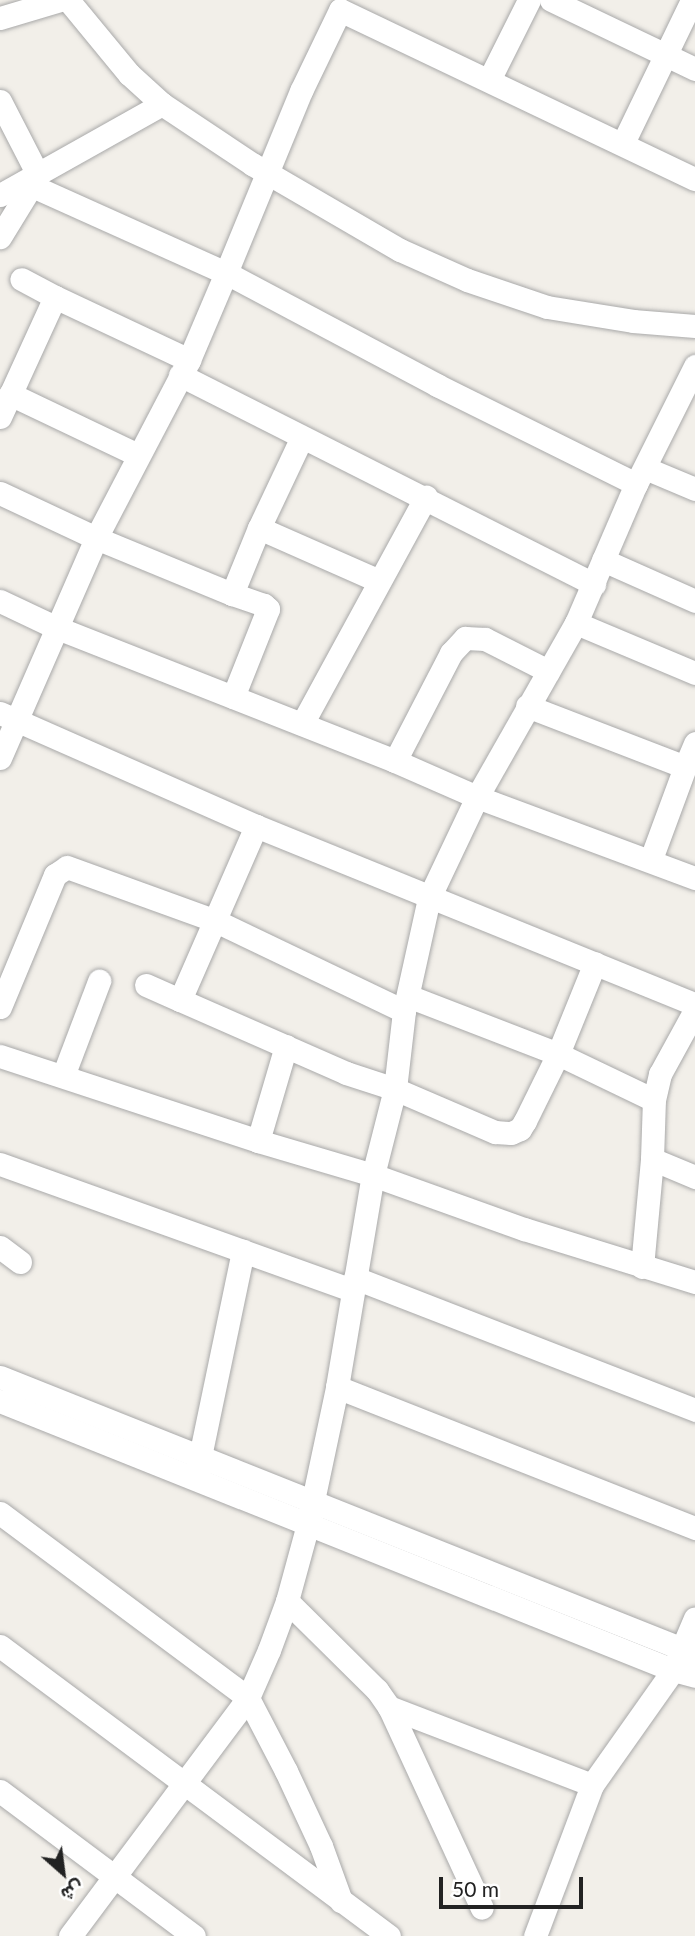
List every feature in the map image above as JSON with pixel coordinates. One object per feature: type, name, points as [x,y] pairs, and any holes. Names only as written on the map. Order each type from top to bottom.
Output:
[{"type":"street","points":[[0,18],[60,0]]},
{"type":"street","points":[[68,0],[129,74],[162,104],[269,174],[400,250],[467,279],[547,307],[633,321],[695,326]]},
{"type":"street","points":[[489,80],[529,0]]},
{"type":"street","points":[[551,0],[667,58],[695,69]]},
{"type":"street","points":[[623,143],[667,58],[692,0]]},
{"type":"street","points":[[0,758],[8,716],[184,368],[269,174],[300,91],[342,5],[489,80],[695,179]]},
{"type":"street","points":[[0,101],[35,180],[226,273],[436,386],[640,476],[695,489]]},
{"type":"street","points":[[0,195],[35,180],[162,104]]},
{"type":"street","points":[[0,237],[35,180]]},
{"type":"street","points":[[20,279],[184,368],[301,439],[426,497],[594,584]]},
{"type":"street","points":[[0,417],[55,297]]},
{"type":"street","points":[[70,1936],[248,1698],[287,1601],[310,1512],[337,1387],[373,1175],[395,1089],[406,1003],[429,898],[477,797],[576,623],[640,476],[695,366]]},
{"type":"street","points":[[10,394],[138,455]]},
{"type":"street","points":[[232,594],[259,528],[301,439]]},
{"type":"street","points":[[0,493],[96,538],[264,605],[268,609],[233,697]]},
{"type":"street","points":[[302,724],[426,497]]},
{"type":"street","points":[[259,528],[379,581]]},
{"type":"street","points":[[603,560],[695,601]]},
{"type":"street","points":[[0,601],[55,626],[395,761],[477,797],[651,859],[695,878]]},
{"type":"street","points":[[576,623],[695,673]]},
{"type":"street","points":[[395,761],[451,653],[465,638],[485,639],[548,671]]},
{"type":"street","points":[[527,706],[685,766]]},
{"type":"street","points":[[8,716],[256,826],[695,1004]]},
{"type":"street","points":[[651,859],[695,743]]},
{"type":"street","points":[[180,1000],[256,826]]},
{"type":"street","points":[[0,1007],[55,875],[61,868],[74,867],[216,921],[406,1003],[558,1054],[654,1100]]},
{"type":"street","points":[[146,985],[346,1073],[395,1089],[495,1132],[511,1133],[520,1129],[525,1121],[558,1054],[595,963]]},
{"type":"street","points":[[63,1076],[99,981]]},
{"type":"street","points":[[642,1267],[652,1159],[654,1100],[660,1074],[695,1010]]},
{"type":"street","points":[[258,1141],[286,1046]]},
{"type":"street","points":[[0,1056],[258,1141],[373,1175],[642,1267],[695,1282]]},
{"type":"street","points":[[652,1159],[695,1177]]},
{"type":"street","points":[[0,1164],[243,1251],[353,1284],[695,1410]]},
{"type":"street","points":[[0,1247],[20,1262]]},
{"type":"street","points":[[198,1469],[243,1251]]},
{"type":"street","points":[[0,1377],[198,1469]]},
{"type":"street","points":[[337,1387],[695,1528]]},
{"type":"street","points":[[0,1401],[198,1469],[310,1512],[635,1628],[689,1651]]},
{"type":"street","points":[[310,1512],[684,1673]]},
{"type":"street","points":[[0,1513],[248,1698],[321,1846],[341,1901]]},
{"type":"street","points":[[287,1601],[377,1690],[389,1707],[482,1908]]},
{"type":"street","points":[[535,1936],[592,1785],[684,1673],[695,1618]]},
{"type":"street","points":[[626,1649],[635,1628]]},
{"type":"street","points":[[0,1646],[389,1936]]},
{"type":"street","points":[[389,1707],[592,1785]]},
{"type":"street","points":[[0,1791],[194,1936]]}]
